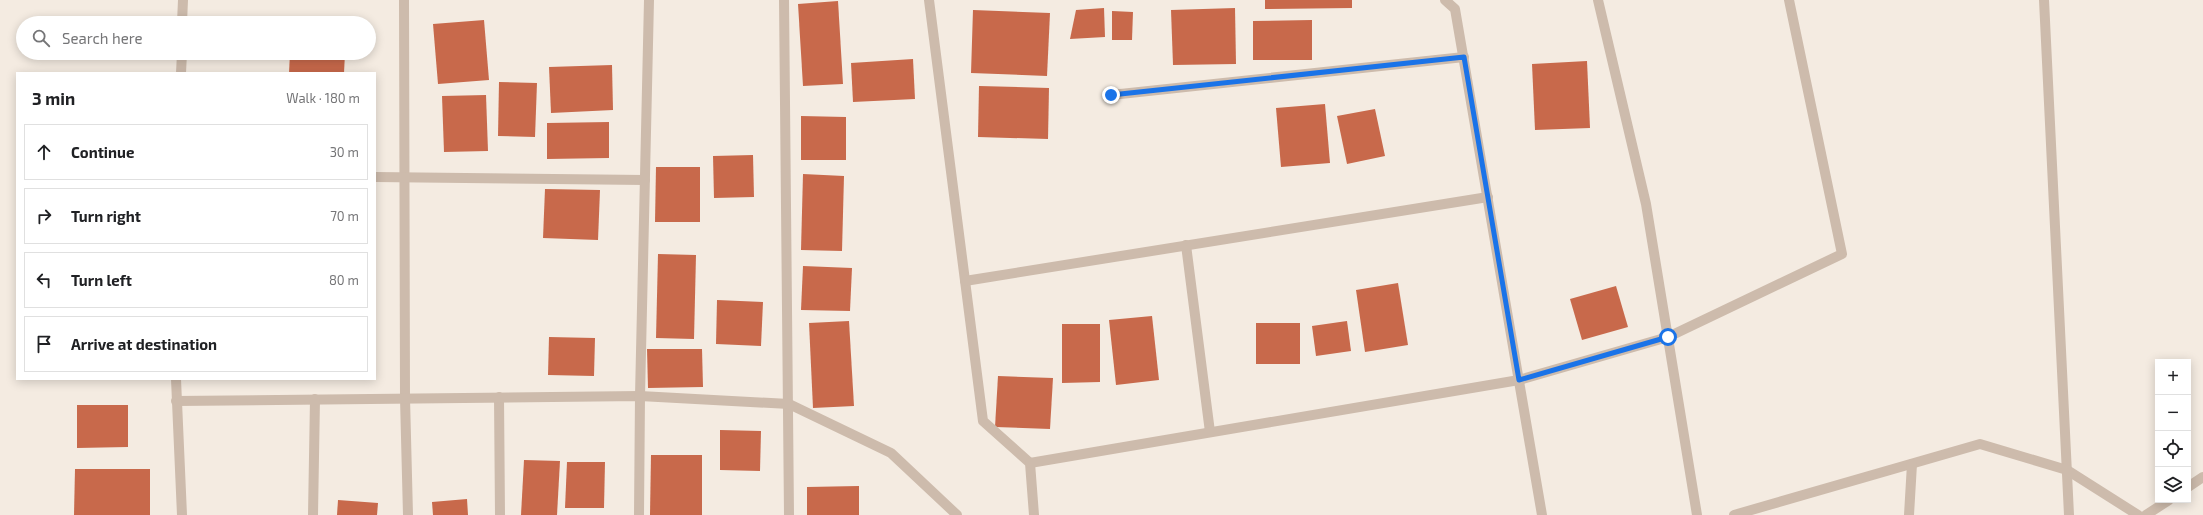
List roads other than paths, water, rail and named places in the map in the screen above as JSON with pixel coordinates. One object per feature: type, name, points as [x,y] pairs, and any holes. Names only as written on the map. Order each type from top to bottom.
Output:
[{"type":"street","points":[[182,16],[183,0]]},
{"type":"street","points":[[404,0],[405,398],[408,515]]},
{"type":"street","points":[[639,515],[640,396],[649,0]]},
{"type":"street","points":[[784,0],[789,515]]},
{"type":"street","points":[[929,0],[983,421],[1030,463],[1034,515]]},
{"type":"street","points":[[1445,0],[1456,9],[1542,515]]},
{"type":"street","points":[[1598,0],[1646,204],[1697,515]]},
{"type":"street","points":[[1030,463],[1519,380],[1668,337],[1842,254],[1789,0]]},
{"type":"street","points":[[2044,0],[2069,515]]},
{"type":"street","points":[[1111,95],[1464,57]]},
{"type":"street","points":[[182,60],[182,72]]},
{"type":"street","points":[[376,177],[645,180]]},
{"type":"street","points":[[965,281],[1488,197]]},
{"type":"street","points":[[1186,246],[1210,432]]},
{"type":"street","points":[[176,380],[182,515]]},
{"type":"street","points":[[176,401],[640,396],[789,404],[891,452],[957,515]]},
{"type":"street","points":[[499,397],[500,515]]},
{"type":"street","points":[[313,515],[314,399]]},
{"type":"street","points":[[1734,515],[1980,444],[2067,470],[2138,515]]},
{"type":"street","points":[[1910,515],[1912,464]]},
{"type":"street","points":[[2191,485],[2203,477]]},
{"type":"street","points":[[2146,515],[2164,503]]}]
